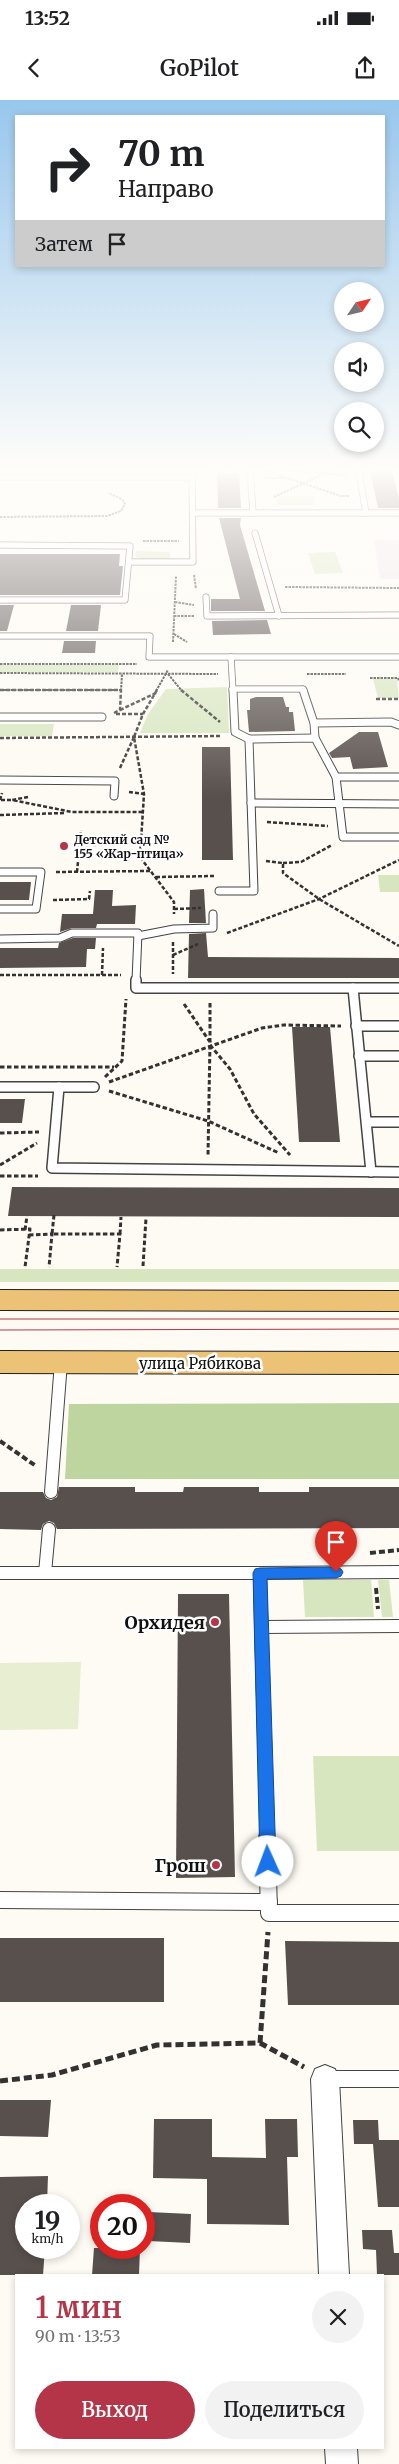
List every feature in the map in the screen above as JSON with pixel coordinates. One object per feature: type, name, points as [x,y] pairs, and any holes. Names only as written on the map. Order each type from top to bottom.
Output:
[{"type":"main road","points":[[0,1300],[399,1301]]},
{"type":"main road","name":"улица Рябикова","points":[[0,1362],[399,1363]]},
{"type":"street","points":[[325,2078],[334,2274]]},
{"type":"street","points":[[341,2449],[342,2464]]},
{"type":"lane","points":[[0,600],[125,600],[127,576]]},
{"type":"lane","points":[[267,576],[279,616]]},
{"type":"lane","points":[[206,596],[207,616],[399,615]]},
{"type":"lane","points":[[0,636],[150,636],[149,657],[399,657]]},
{"type":"lane","points":[[231,658],[235,732],[246,737],[315,738]]},
{"type":"lane","points":[[232,688],[303,689],[314,723],[315,738],[336,777],[343,837],[399,837]]},
{"type":"lane","points":[[0,717],[102,717]]},
{"type":"lane","points":[[314,723],[391,722],[399,725]]},
{"type":"lane","points":[[220,891],[254,891],[252,822],[246,737]]},
{"type":"lane","points":[[336,777],[399,777]]},
{"type":"lane","points":[[0,780],[115,780],[114,796]]},
{"type":"lane","points":[[251,803],[399,804]]},
{"type":"lane","points":[[0,872],[41,872],[36,909],[0,909]]},
{"type":"lane","points":[[138,936],[174,929],[213,928],[213,914]]},
{"type":"lane","points":[[0,939],[60,938],[72,933],[138,933],[136,988],[399,988]]},
{"type":"lane","points":[[352,988],[372,1172]]},
{"type":"lane","points":[[356,1026],[399,1026]]},
{"type":"lane","points":[[359,1056],[399,1056]]},
{"type":"lane","points":[[0,1087],[94,1087]]},
{"type":"lane","points":[[60,1087],[52,1168],[399,1172]]},
{"type":"lane","points":[[367,1122],[399,1122]]},
{"type":"lane","points":[[52,1492],[61,1362]]},
{"type":"lane","points":[[45,1573],[49,1530]]},
{"type":"lane","points":[[0,1573],[399,1572]]},
{"type":"lane","points":[[260,1573],[269,1907]]},
{"type":"lane","points":[[262,1627],[399,1626]]},
{"type":"lane","points":[[0,1900],[269,1907],[399,1913]]},
{"type":"lane","points":[[325,2078],[399,2079]]},
{"type":"path","points":[[172,657],[176,576]]},
{"type":"path","points":[[194,576],[194,585],[200,593],[206,596]]},
{"type":"path","points":[[270,586],[399,588]]},
{"type":"path","points":[[0,664],[143,664]]},
{"type":"path","points":[[0,673],[232,674]]},
{"type":"path","points":[[120,710],[122,674]]},
{"type":"path","points":[[115,780],[143,714],[167,674]]},
{"type":"path","points":[[167,674],[181,690],[202,708],[220,722],[234,729]]},
{"type":"path","points":[[301,674],[350,674]]},
{"type":"path","points":[[370,674],[399,674]]},
{"type":"path","points":[[370,678],[398,678],[399,680]]},
{"type":"path","points":[[0,690],[121,690]]},
{"type":"path","points":[[112,714],[156,692]]},
{"type":"path","points":[[376,699],[399,699]]},
{"type":"path","points":[[134,737],[144,794],[140,857],[174,902]]},
{"type":"path","points":[[0,738],[246,737]]},
{"type":"path","points":[[1,800],[32,796]]},
{"type":"path","points":[[12,800],[72,812]]},
{"type":"path","points":[[0,815],[143,812]]},
{"type":"path","points":[[252,822],[342,827]]},
{"type":"path","points":[[77,872],[81,830]]},
{"type":"path","points":[[253,861],[301,862],[343,837]]},
{"type":"path","points":[[80,845],[97,845]]},
{"type":"path","points":[[242,927],[319,899],[399,860]]},
{"type":"path","points":[[282,863],[283,873],[319,899],[399,946]]},
{"type":"path","points":[[41,872],[151,872]]},
{"type":"path","points":[[155,877],[253,876]]},
{"type":"path","points":[[37,900],[89,899],[90,891]]},
{"type":"path","points":[[102,974],[104,933]]},
{"type":"path","points":[[0,975],[137,975]]},
{"type":"path","points":[[173,988],[210,1044],[230,1069],[254,1114],[290,1156]]},
{"type":"path","points":[[207,1170],[210,988]]},
{"type":"path","points":[[94,1087],[122,1061],[126,997]]},
{"type":"path","points":[[94,1087],[210,1044],[262,1028],[284,1025],[356,1026]]},
{"type":"path","points":[[0,1067],[116,1067]]},
{"type":"path","points":[[94,1087],[208,1121],[264,1147],[299,1158]]},
{"type":"path","points":[[0,1133],[55,1132]]},
{"type":"path","points":[[0,1165],[55,1132]]},
{"type":"path","points":[[0,1176],[42,1176]]},
{"type":"path","points":[[25,1230],[27,1216]]},
{"type":"path","points":[[49,1267],[54,1216]]},
{"type":"path","points":[[117,1266],[121,1217]]},
{"type":"path","points":[[143,1266],[146,1218]]},
{"type":"path","points":[[0,1230],[30,1230],[25,1267]]},
{"type":"path","points":[[29,1234],[120,1234]]},
{"type":"path","points":[[0,1441],[53,1477]]},
{"type":"path","points":[[374,1572],[379,1626]]},
{"type":"path","points":[[260,2043],[269,1907]]},
{"type":"path","points":[[0,2081],[52,2076],[157,2045],[260,2043],[325,2078]]},
{"type":"shaded area","points":[[380,576],[399,576],[399,579],[380,579]]},
{"type":"green space","points":[[0,665],[119,665],[118,672],[0,672]]},
{"type":"green space","points":[[373,679],[397,679],[399,698],[378,698]]},
{"type":"green space","points":[[227,687],[229,733],[140,733],[148,714],[166,689]]},
{"type":"green space","points":[[0,724],[54,724],[52,736],[0,736]]},
{"type":"green space","points":[[378,875],[399,875],[399,892],[380,892]]},
{"type":"green space","points":[[0,1269],[399,1269],[399,1282],[0,1282]]},
{"type":"green space","points":[[399,1403],[399,1479],[65,1479],[69,1404]]},
{"type":"green space","points":[[303,1580],[371,1580],[374,1617],[305,1617]]},
{"type":"green space","points":[[378,1580],[389,1580],[393,1617],[382,1617]]},
{"type":"green space","points":[[81,1662],[78,1729],[0,1730],[0,1663]]},
{"type":"green space","points":[[313,1756],[399,1756],[399,1851],[317,1851]]},
{"type":"building","points":[[0,576],[122,576],[120,595],[0,595]]},
{"type":"building","points":[[234,576],[255,576],[265,611],[211,611],[211,599],[240,599]]},
{"type":"building","points":[[0,605],[14,605],[7,631],[0,631]]},
{"type":"building","points":[[71,605],[101,605],[98,631],[66,631]]},
{"type":"building","points":[[267,620],[271,634],[213,635],[212,621]]},
{"type":"building","points":[[64,641],[96,641],[95,653],[62,653]]},
{"type":"building","points":[[256,697],[283,697],[286,707],[289,707],[289,712],[293,712],[295,731],[249,732],[247,710],[250,710],[250,699]]},
{"type":"building","points":[[359,732],[378,732],[388,767],[353,769],[350,757],[332,758],[329,753]]},
{"type":"building","points":[[202,747],[230,747],[233,860],[202,860]]},
{"type":"building","points":[[0,882],[31,882],[29,900],[0,900]]},
{"type":"building","points":[[204,889],[206,923],[189,923],[190,890]]},
{"type":"building","points":[[95,890],[113,890],[112,906],[136,905],[135,924],[97,924],[96,928],[72,928],[60,932],[62,914],[93,914]]},
{"type":"building","points":[[206,933],[208,957],[399,958],[399,978],[188,978],[189,934]]},
{"type":"building","points":[[73,938],[96,938],[95,949],[87,949],[86,967],[0,968],[0,948],[58,948],[59,943]]},
{"type":"building","points":[[292,1027],[330,1027],[340,1142],[299,1142]]},
{"type":"building","points":[[0,1099],[25,1099],[22,1123],[0,1123]]},
{"type":"building","points":[[12,1187],[399,1188],[399,1217],[8,1216]]},
{"type":"building","points":[[59,1487],[135,1487],[135,1492],[183,1492],[184,1487],[259,1487],[259,1492],[309,1492],[309,1487],[399,1487],[399,1528],[57,1529],[54,1523],[49,1521],[43,1524],[41,1530],[0,1529],[0,1492],[43,1492],[46,1498],[51,1500],[57,1497]]},
{"type":"building","points":[[178,1594],[229,1594],[235,1877],[176,1878]]},
{"type":"building","points":[[0,1938],[164,1938],[164,2002],[0,2002]]},
{"type":"building","points":[[285,1941],[399,1942],[399,2005],[288,2005]]},
{"type":"building","points":[[0,2100],[51,2100],[48,2137],[0,2136]]},
{"type":"building","points":[[154,2119],[212,2119],[212,2157],[266,2158],[265,2119],[297,2119],[298,2157],[287,2157],[289,2225],[207,2224],[207,2179],[153,2178]]},
{"type":"building","points":[[353,2120],[378,2120],[379,2140],[399,2140],[399,2207],[378,2207],[373,2144],[354,2144]]},
{"type":"building","points":[[48,2176],[47,2194],[15,2194],[15,2259],[44,2259],[43,2274],[0,2275],[0,2177]]},
{"type":"building","points":[[155,2212],[191,2214],[190,2243],[155,2241]]},
{"type":"building","points":[[362,2230],[392,2230],[394,2253],[399,2253],[399,2275],[377,2274],[376,2250],[363,2249]]},
{"type":"building","points":[[93,2259],[140,2259],[139,2274],[92,2274]]},
{"type":"tram line","points":[[0,1319],[399,1319]]},
{"type":"tram line","points":[[0,1330],[399,1329]]},
{"type":"place","name":"Детский сад № 155 «Жар-птица»","points":[[64,846]]},
{"type":"place","name":"Орхидея","points":[[215,1622]]},
{"type":"place","name":"Грош","points":[[216,1865]]},
{"type":"route","points":[[268,1862],[260,1573],[336,1572]]}]
